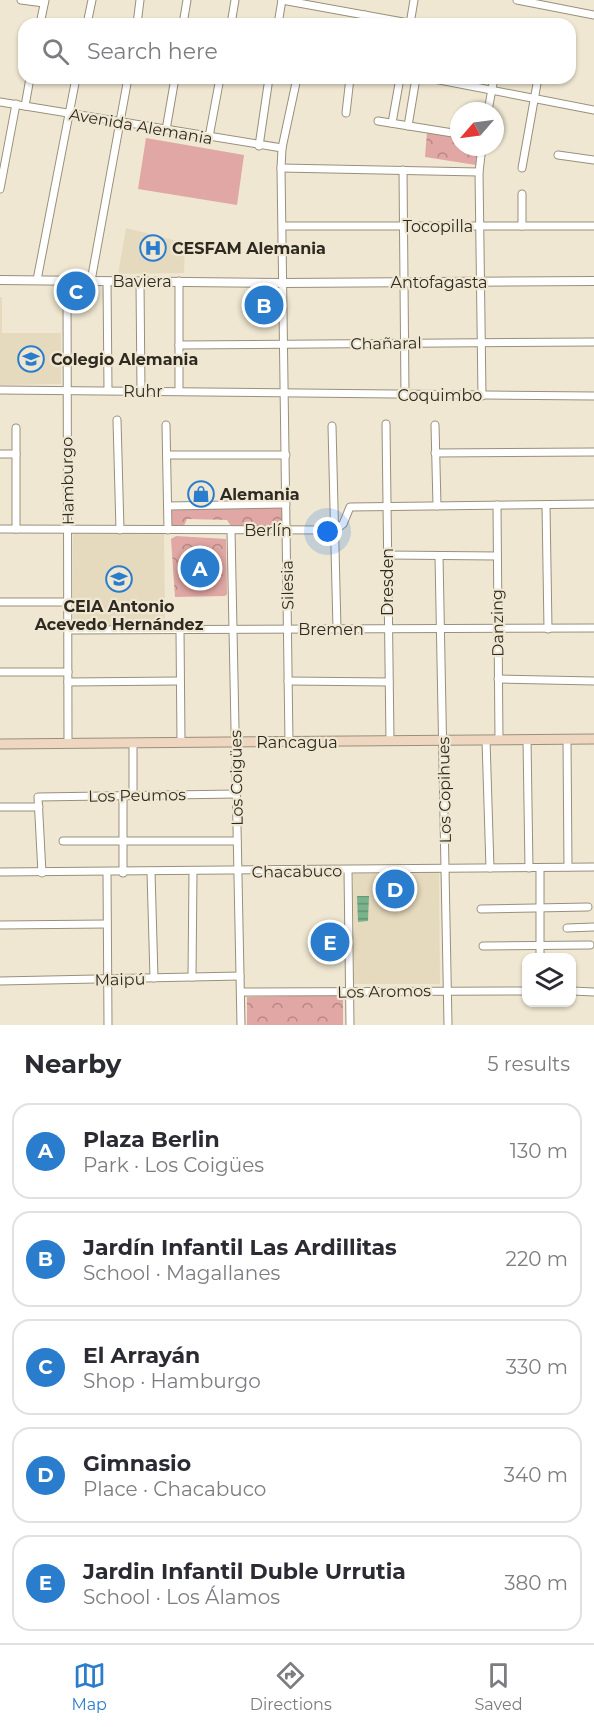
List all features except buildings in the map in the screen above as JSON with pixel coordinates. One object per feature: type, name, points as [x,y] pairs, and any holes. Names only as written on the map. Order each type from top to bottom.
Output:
[{"type":"main road","name":"Rancagua","points":[[0,744],[594,739]]},
{"type":"street","points":[[21,0],[44,2],[41,18]]},
{"type":"street","points":[[88,18],[92,0]]},
{"type":"street","points":[[137,18],[140,0]]},
{"type":"street","points":[[184,18],[187,0]]},
{"type":"street","points":[[232,18],[235,0]]},
{"type":"street","points":[[279,18],[282,0],[380,18]]},
{"type":"street","points":[[412,18],[414,0]]},
{"type":"street","points":[[517,0],[594,15]]},
{"type":"street","points":[[25,106],[29,84]]},
{"type":"street","points":[[37,280],[75,84]]},
{"type":"street","points":[[91,281],[127,84]]},
{"type":"street","points":[[166,130],[174,84]]},
{"type":"street","points":[[209,137],[219,84]]},
{"type":"street","points":[[259,146],[268,84]]},
{"type":"street","name":"Silesia","points":[[289,742],[282,148],[296,84]]},
{"type":"street","points":[[346,113],[349,84]]},
{"type":"street","points":[[392,123],[399,84]]},
{"type":"street","points":[[408,126],[415,84]]},
{"type":"street","points":[[460,84],[594,110]]},
{"type":"street","points":[[490,102],[493,84]]},
{"type":"street","points":[[522,168],[537,84]]},
{"type":"street","name":"Avenida Alemania","points":[[0,102],[282,148]]},
{"type":"street","points":[[0,189],[16,104]]},
{"type":"street","points":[[378,121],[450,133]]},
{"type":"street","points":[[558,155],[594,160]]},
{"type":"street","points":[[481,156],[479,172],[482,396]]},
{"type":"street","points":[[282,168],[479,172]]},
{"type":"street","points":[[403,170],[405,395]]},
{"type":"street","points":[[522,194],[522,226]]},
{"type":"street","name":"Tocopilla","points":[[283,226],[594,225]]},
{"type":"street","name":"Baviera","points":[[0,280],[283,284]]},
{"type":"street","name":"Hamburgo","points":[[66,280],[68,743]]},
{"type":"street","points":[[107,281],[108,390]]},
{"type":"street","points":[[179,281],[179,391]]},
{"type":"street","name":"Antofagasta","points":[[283,284],[594,281]]},
{"type":"street","points":[[140,282],[141,391]]},
{"type":"street","name":"Chañaral","points":[[179,345],[594,342]]},
{"type":"street","name":"Ruhr","points":[[0,390],[285,392]]},
{"type":"street","name":"Coquimbo","points":[[285,392],[594,396]]},
{"type":"street","points":[[117,420],[120,530]]},
{"type":"street","name":"Dresden","points":[[386,424],[390,741]]},
{"type":"street","points":[[166,425],[168,530]]},
{"type":"street","points":[[435,425],[437,506]]},
{"type":"street","points":[[332,426],[337,629]]},
{"type":"street","points":[[16,428],[16,529]]},
{"type":"street","points":[[435,453],[594,452]]},
{"type":"street","points":[[0,454],[16,454]]},
{"type":"street","points":[[167,455],[286,455]]},
{"type":"street","name":"Berlín","points":[[168,506],[286,504]]},
{"type":"street","points":[[335,530],[343,524],[351,507],[594,504]]},
{"type":"street","name":"Danzing","points":[[497,505],[499,740]]},
{"type":"street","points":[[546,505],[548,628]]},
{"type":"street","name":"Berlín","points":[[0,529],[335,530]]},
{"type":"street","name":"Los Coigües","points":[[231,530],[241,1025]]},
{"type":"street","points":[[387,555],[497,556]]},
{"type":"street","name":"Los Copihues","points":[[439,556],[448,1025]]},
{"type":"street","points":[[0,602],[68,602]]},
{"type":"street","name":"Bremen","points":[[68,630],[594,628]]},
{"type":"street","points":[[180,630],[181,742]]},
{"type":"street","points":[[0,672],[68,672]]},
{"type":"street","points":[[498,679],[594,681]]},
{"type":"street","points":[[68,682],[179,681]]},
{"type":"street","points":[[288,681],[389,682]]},
{"type":"street","points":[[486,740],[490,868]]},
{"type":"street","points":[[527,740],[530,868]]},
{"type":"street","points":[[567,740],[568,867]]},
{"type":"street","points":[[133,743],[133,796]]},
{"type":"street","name":"Los Peumos","points":[[39,807],[38,797],[236,794]]},
{"type":"street","points":[[123,796],[123,873]]},
{"type":"street","points":[[0,807],[39,807],[42,873]]},
{"type":"street","points":[[63,841],[237,841]]},
{"type":"street","name":"Chacabuco","points":[[0,872],[123,873],[594,867]]},
{"type":"street","points":[[540,868],[540,953]]},
{"type":"street","points":[[348,870],[350,1025]]},
{"type":"street","points":[[107,872],[108,1025]]},
{"type":"street","points":[[151,872],[154,978]]},
{"type":"street","points":[[192,977],[193,872]]},
{"type":"street","points":[[481,909],[588,907]]},
{"type":"street","points":[[0,925],[107,924]]},
{"type":"street","points":[[567,928],[594,927]]},
{"type":"street","points":[[483,946],[590,945]]},
{"type":"street","name":"Maipú","points":[[0,981],[240,976]]},
{"type":"street","name":"Los Aromos","points":[[241,992],[522,991]]},
{"type":"street","points":[[576,991],[594,992]]},
{"type":"shaded area","name":"CESFAM Alemania","points":[[126,228],[185,243],[184,273],[118,274]]},
{"type":"shaded area","points":[[273,294],[274,314],[254,316],[254,296]]},
{"type":"shaded area","name":"Colegio Alemania","points":[[0,297],[2,297],[2,333],[61,333],[61,384],[0,385]]},
{"type":"shaded area","name":"CEIA Antonio Acevedo Hernández","points":[[164,533],[165,624],[73,626],[73,534]]},
{"type":"shaded area","points":[[439,872],[440,984],[354,984],[353,874]]},
{"type":"shaded area","points":[[357,896],[369,896],[368,921],[358,922]]},
{"type":"shaded area","points":[[324,932],[336,932],[336,952],[324,952]]},
{"type":"green space","points":[[427,132],[450,136],[450,156],[477,156],[476,165],[425,157]]},
{"type":"green space","points":[[146,138],[244,155],[237,205],[138,189]]},
{"type":"green space","points":[[283,506],[282,528],[233,529],[227,520],[187,519],[183,528],[171,528],[172,510]]},
{"type":"green space","points":[[176,536],[226,539],[227,594],[225,596],[175,597],[171,539]]},
{"type":"green space","points":[[343,995],[343,1025],[247,1025],[247,997]]},
{"type":"place","name":"CESFAM Alemania","points":[[153,248]]},
{"type":"place","name":"El Arrayán","points":[[76,291]]},
{"type":"place","name":"Jardín Infantil Las Ardillitas","points":[[264,305]]},
{"type":"place","name":"Colegio Alemania","points":[[31,359]]},
{"type":"place","name":"Alemania","points":[[201,494]]},
{"type":"place","name":"Plaza Berlin","points":[[200,568]]},
{"type":"place","name":"CEIA Antonio Acevedo Hernández","points":[[119,579]]},
{"type":"place","name":"Gimnasio","points":[[395,889]]},
{"type":"place","name":"Jardin Infantil Duble Urrutia","points":[[330,942]]}]
